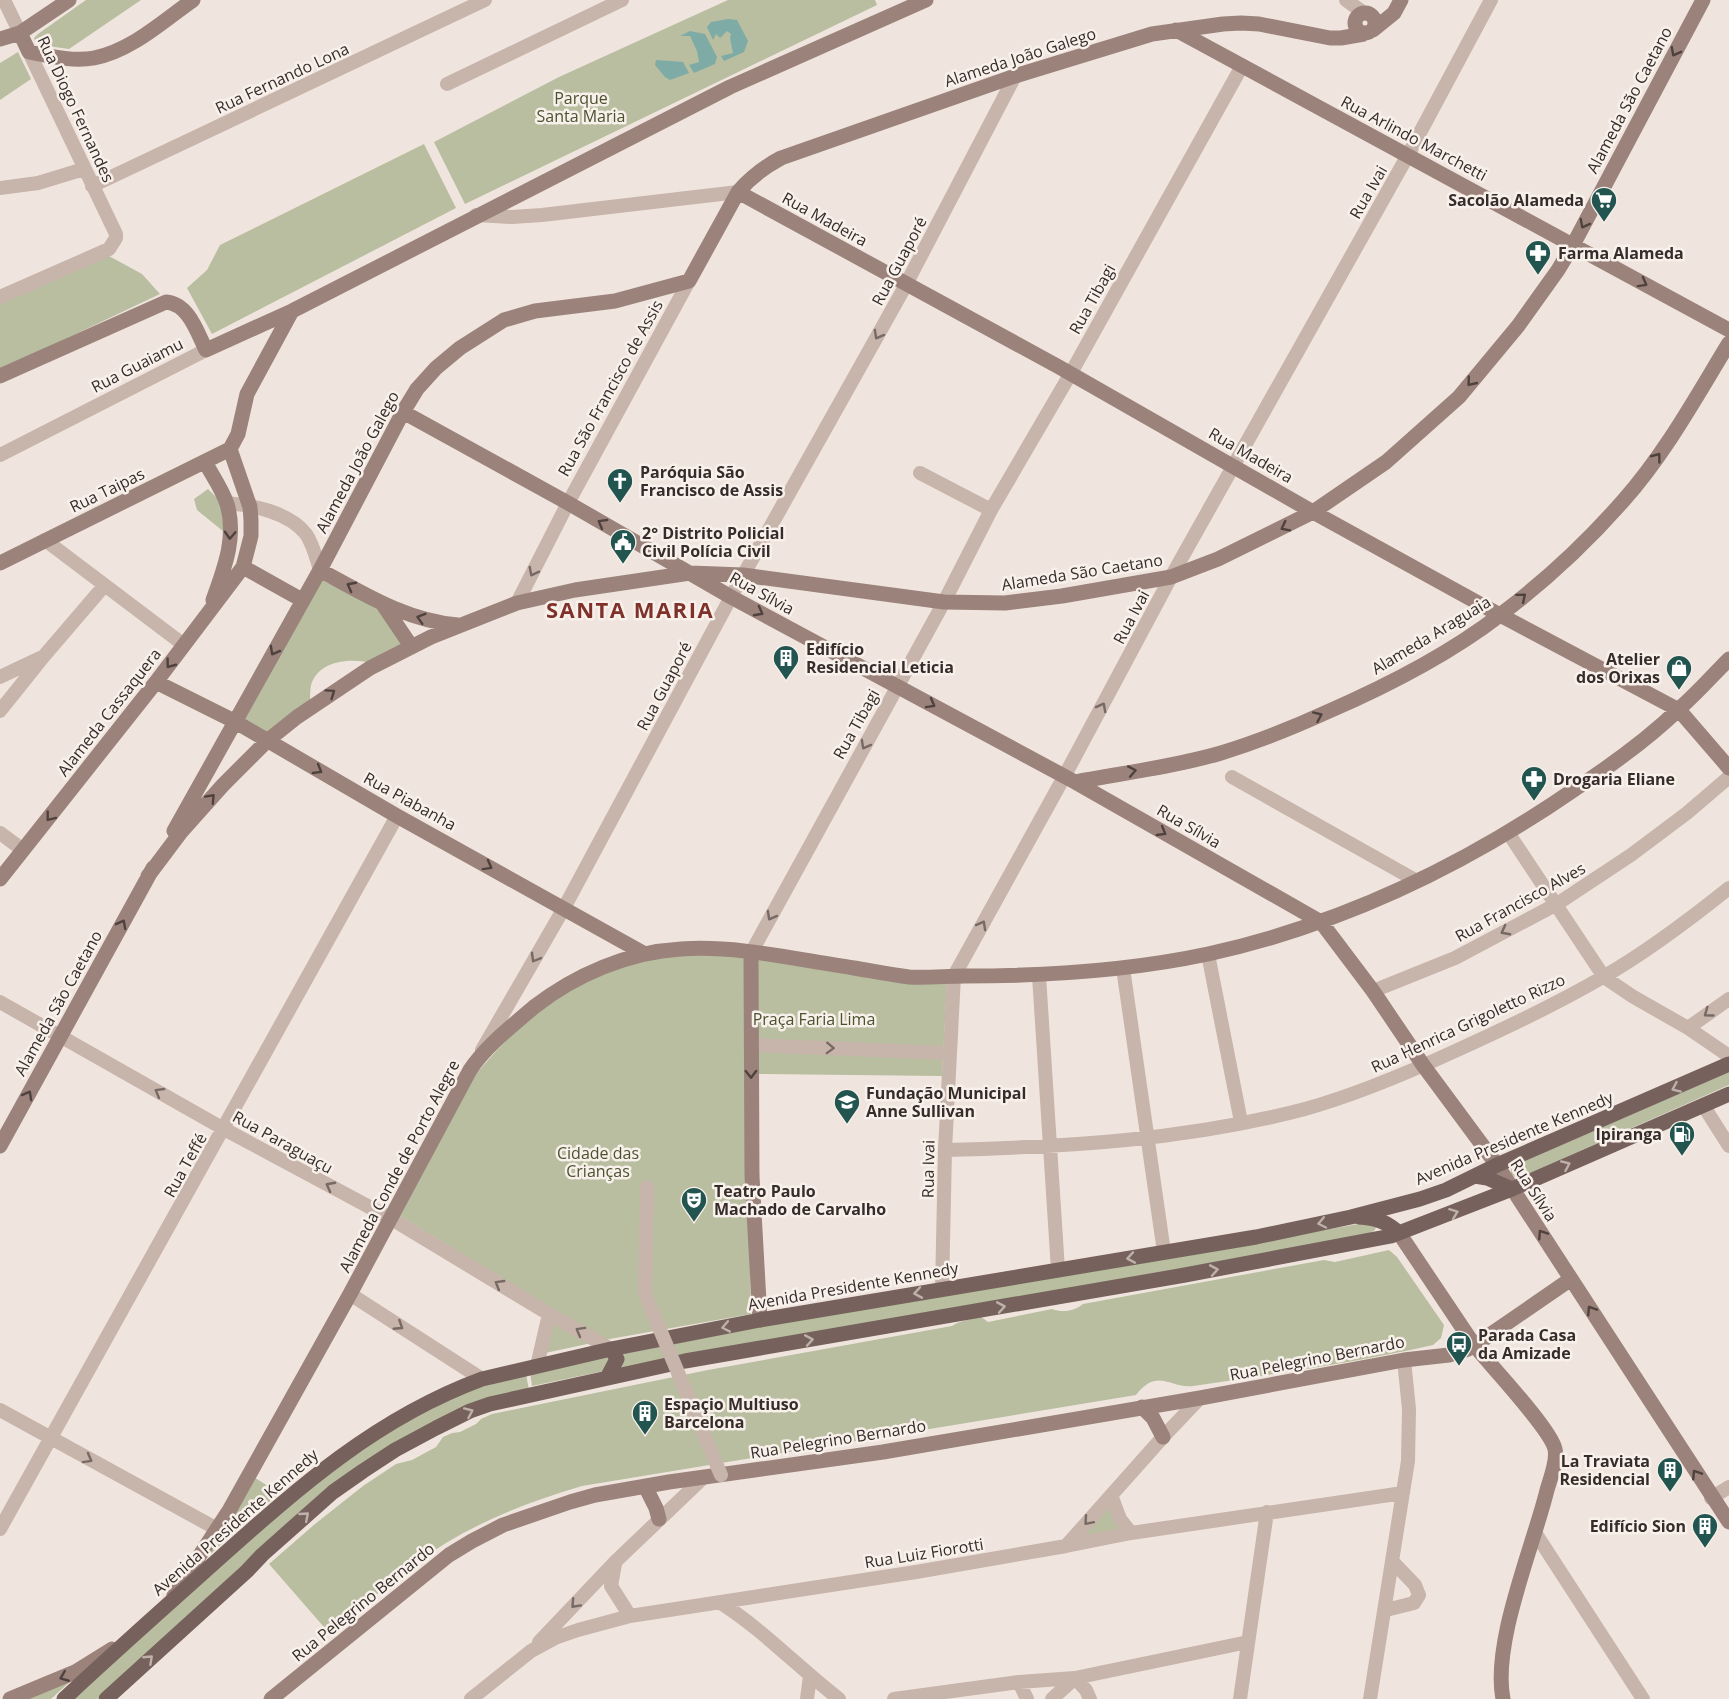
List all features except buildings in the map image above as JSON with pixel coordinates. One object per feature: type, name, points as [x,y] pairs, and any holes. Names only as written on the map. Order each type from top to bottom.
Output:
[{"type":"main road","name":"Avenida Presidente Kennedy","points":[[64,1699],[132,1636],[325,1467],[412,1411],[442,1395],[482,1379],[611,1349],[760,1320],[1256,1237],[1420,1199],[1729,1064]]},
{"type":"main road","points":[[106,1699],[333,1492],[394,1450],[470,1410],[685,1361],[1196,1273],[1399,1233],[1512,1189],[1729,1094]]},
{"type":"main road","points":[[1475,1176],[1487,1178],[1512,1189]]},
{"type":"main road","points":[[1399,1233],[1397,1225],[1405,1209],[1420,1199]]},
{"type":"main road","points":[[1351,1216],[1382,1221],[1391,1225],[1399,1233]]},
{"type":"main road","points":[[607,1378],[617,1359],[611,1349]]},
{"type":"main road","points":[[537,1366],[536,1380],[541,1392]]},
{"type":"street","name":"Rua Diogo Fernandes","points":[[0,297],[109,249],[116,238],[4,0]]},
{"type":"street","points":[[0,39],[20,33],[69,0]]},
{"type":"street","points":[[29,52],[82,59],[108,54],[139,38],[194,0]]},
{"type":"street","name":"Rua Fernando Lona","points":[[92,186],[485,0]]},
{"type":"street","points":[[447,84],[622,0]]},
{"type":"street","name":"Rua Guaiamu","points":[[0,455],[206,350],[291,311],[730,87],[926,0]]},
{"type":"street","points":[[1346,0],[1363,22],[1394,13],[1399,0]]},
{"type":"street","name":"Rua Ivai","points":[[942,1289],[948,1053],[954,976],[1069,780],[1171,577],[1408,155],[1491,0]]},
{"type":"street","name":"Alameda São Caetano","points":[[148,876],[201,809],[267,741],[297,717],[343,684],[411,646],[517,603],[585,588],[690,573],[744,575],[944,602],[1005,603],[1062,596],[1171,577],[1218,559],[1313,512],[1386,462],[1459,398],[1530,309],[1573,245],[1703,0]]},
{"type":"street","name":"Alameda João Galego","points":[[738,192],[756,174],[781,158],[1015,76],[1116,44],[1176,30],[1241,23],[1260,24],[1330,38],[1348,38],[1363,22]]},
{"type":"street","name":"Rua Arlindo Marchetti","points":[[1176,30],[1729,330]]},
{"type":"street","name":"Rua Tibagi","points":[[760,1320],[752,1176],[751,953],[944,602],[991,510],[1071,373],[1242,66]]},
{"type":"street","name":"Rua Guaporé","points":[[478,1058],[564,908],[731,597],[906,284],[1015,76]]},
{"type":"street","points":[[0,188],[38,183],[84,169]]},
{"type":"street","points":[[476,215],[542,215],[738,192]]},
{"type":"street","name":"Rua Madeira","points":[[738,192],[1071,373],[1313,512],[1500,615],[1679,710],[1729,768]]},
{"type":"street","name":"Rua São Francisco de Assis","points":[[517,603],[568,503],[738,192]]},
{"type":"street","name":"Alameda João Galego","points":[[234,721],[320,570],[403,412],[417,389],[436,368],[460,348],[504,320],[535,311],[615,301],[689,281]]},
{"type":"street","points":[[0,376],[166,302],[174,302],[187,313],[206,350]]},
{"type":"street","points":[[291,311],[247,394],[238,434],[230,449],[250,507],[251,536],[243,567],[302,600]]},
{"type":"street","name":"Alameda Araguaia","points":[[1069,780],[1192,760],[1222,753],[1287,730],[1369,693],[1431,660],[1500,615],[1565,560],[1624,501],[1669,440],[1729,343]]},
{"type":"street","name":"Rua Sílvia","points":[[403,412],[731,597],[1069,780],[1321,922],[1497,1165],[1729,1522]]},
{"type":"street","name":"Rua Taipas","points":[[0,564],[230,449]]},
{"type":"street","points":[[205,462],[226,503],[230,522],[227,558],[209,613]]},
{"type":"street","points":[[921,473],[991,510]]},
{"type":"street","points":[[226,503],[250,507],[283,517],[296,524],[306,534],[312,545],[320,570],[382,603],[422,619],[461,625]]},
{"type":"street","points":[[45,540],[184,645]]},
{"type":"street","name":"Alameda Cassaquera","points":[[0,879],[156,682],[243,567]]},
{"type":"street","points":[[0,711],[104,586]]},
{"type":"street","points":[[382,603],[411,646]]},
{"type":"street","points":[[0,677],[44,656]]},
{"type":"street","name":"Alameda Conde de Porto Alegre","points":[[166,1606],[217,1529],[350,1294],[478,1058],[549,996],[599,969],[645,954],[683,948],[751,953],[910,977],[1039,976],[1123,968],[1208,954],[1321,922],[1417,881],[1509,834],[1617,761],[1679,710],[1729,658]]},
{"type":"street","name":"Rua Piabanha","points":[[156,682],[234,721],[397,816],[645,954]]},
{"type":"street","name":"Alameda São Caetano","points":[[0,1146],[234,721]]},
{"type":"street","points":[[1232,777],[1417,881]]},
{"type":"street","name":"Rua Francisco Alves","points":[[1373,991],[1455,958],[1557,904],[1631,855],[1687,813],[1729,777]]},
{"type":"street","name":"Rua Teffé","points":[[0,1529],[397,816]]},
{"type":"street","points":[[0,833],[24,850]]},
{"type":"street","points":[[1509,834],[1604,977],[1729,1056]]},
{"type":"street","name":"Rua Henrica Grigoletto Rizzo","points":[[945,1150],[1051,1147],[1148,1138],[1242,1122],[1305,1108],[1363,1089],[1423,1065],[1523,1019],[1604,977],[1655,943],[1729,888]]},
{"type":"street","points":[[1208,954],[1242,1122]]},
{"type":"street","points":[[1123,968],[1164,1252]]},
{"type":"street","points":[[1039,976],[1058,1270]]},
{"type":"street","points":[[1688,1028],[1729,999]]},
{"type":"street","name":"Rua Paraguaçu","points":[[0,1002],[390,1218],[611,1349]]},
{"type":"street","points":[[750,1045],[948,1053]]},
{"type":"street","points":[[1703,1105],[1729,1146]]},
{"type":"street","points":[[647,1187],[645,1294],[721,1475]]},
{"type":"street","points":[[1399,1233],[1474,1345],[1544,1430],[1555,1449],[1554,1463],[1536,1534],[1510,1618],[1504,1648],[1503,1699]]},
{"type":"street","name":"Rua Pelegrino Bernardo","points":[[271,1699],[449,1555],[503,1525],[570,1502],[645,1486],[883,1452],[1200,1398],[1404,1360],[1449,1355],[1474,1345],[1571,1279]]},
{"type":"street","points":[[350,1294],[482,1379]]},
{"type":"street","points":[[537,1366],[549,1314]]},
{"type":"street","points":[[1370,1699],[1403,1493],[1409,1432],[1408,1391],[1404,1360]]},
{"type":"street","points":[[1066,1546],[1200,1398]]},
{"type":"street","points":[[1142,1407],[1153,1418],[1163,1437]]},
{"type":"street","points":[[0,1410],[217,1529]]},
{"type":"street","points":[[531,1651],[615,1562],[703,1478]]},
{"type":"street","points":[[645,1486],[659,1519]]},
{"type":"street","points":[[1712,1498],[1729,1487]]},
{"type":"street","name":"Rua Luiz Fiorotti","points":[[471,1699],[531,1651],[555,1638],[630,1616],[1066,1546],[1131,1533],[1403,1493]]},
{"type":"street","points":[[1111,1496],[1116,1512],[1131,1533]]},
{"type":"street","points":[[1240,1699],[1267,1512]]},
{"type":"street","points":[[1536,1534],[1643,1699]]},
{"type":"street","points":[[615,1562],[611,1586],[630,1616]]},
{"type":"street","points":[[1386,1610],[1414,1603],[1419,1594],[1415,1586],[1393,1562]]},
{"type":"street","points":[[721,1603],[746,1619],[810,1676],[840,1699]]},
{"type":"street","points":[[10,1699],[75,1672],[132,1636]]},
{"type":"street","points":[[894,1699],[1019,1682],[1075,1678],[1248,1642]]},
{"type":"street","points":[[807,1699],[810,1676]]},
{"type":"street","points":[[1052,1699],[1075,1678]]},
{"type":"street","points":[[1075,1678],[1086,1690],[1090,1699]]},
{"type":"street","points":[[1019,1682],[1027,1699]]},
{"type":"green space","points":[[86,0],[141,0],[69,49],[48,46],[35,41],[34,38],[38,34]]},
{"type":"green space","name":"Parque Santa Maria","points":[[728,0],[875,0],[877,5],[465,204],[434,142],[559,77]]},
{"type":"green space","points":[[18,52],[31,79],[0,100],[0,63]]},
{"type":"green space","points":[[424,144],[456,208],[212,334],[187,288],[207,270],[220,245]]},
{"type":"green space","points":[[109,256],[142,274],[160,294],[0,370],[0,304]]},
{"type":"green space","points":[[208,489],[224,505],[224,532],[197,510],[194,499]]},
{"type":"green space","points":[[323,575],[379,604],[407,645],[373,663],[337,662],[321,670],[311,685],[310,704],[266,737],[239,721]]},
{"type":"green space","name":"Cidade das Crianças","points":[[654,955],[745,955],[751,1314],[604,1340],[400,1216],[474,1076],[498,1049],[535,1011],[597,976]]},
{"type":"green space","name":"Praça Faria Lima","points":[[752,955],[947,982],[942,1076],[756,1074]]},
{"type":"green space","points":[[1729,1072],[1729,1085],[1521,1177],[1511,1174],[1511,1167]]},
{"type":"green space","points":[[1370,1222],[1378,1224],[1374,1231],[1367,1234],[1169,1274],[604,1371],[532,1386],[530,1372],[754,1328]]},
{"type":"green space","points":[[1389,1250],[1397,1257],[1444,1325],[1441,1338],[1433,1345],[1343,1363],[1193,1386],[1164,1381],[1151,1382],[1136,1395],[582,1486],[512,1510],[446,1543],[401,1575],[330,1634],[269,1564],[363,1486],[396,1464],[412,1460],[436,1447],[443,1437],[460,1432],[492,1414],[708,1370],[952,1326],[980,1316],[988,1322],[1052,1309],[1069,1311],[1083,1304],[1324,1260],[1335,1262]]},
{"type":"green space","points":[[551,1319],[592,1343],[545,1353]]},
{"type":"green space","points":[[526,1374],[529,1390],[483,1399],[295,1520],[97,1699],[70,1699],[325,1470],[409,1421],[478,1385]]},
{"type":"green space","points":[[249,1474],[279,1493],[198,1565]]},
{"type":"green space","points":[[1108,1504],[1121,1531],[1075,1539]]},
{"type":"green space","points":[[75,1677],[51,1699],[28,1699]]},
{"type":"water","points":[[737,20],[748,41],[744,52],[724,61],[721,56],[733,53],[731,34],[727,31],[720,38],[716,34],[713,40],[707,27],[711,22]]},
{"type":"water","points":[[690,31],[705,34],[717,57],[715,64],[694,73],[689,65],[699,62],[697,51],[690,36],[680,36]]},
{"type":"water","points":[[656,60],[683,62],[689,73],[670,80],[655,65]]},
{"type":"place","name":"Sacolão Alameda","points":[[1604,223]]},
{"type":"place","name":"Farma Alameda","points":[[1538,276]]},
{"type":"place","name":"Paróquia São Francisco de Assis","points":[[620,504]]},
{"type":"place","name":"2° Distrito Policial Civil Polícia Civil","points":[[623,565]]},
{"type":"place","name":"Edifício Residencial Leticia","points":[[786,681]]},
{"type":"place","name":"Atelier dos Orixas","points":[[1679,691]]},
{"type":"place","name":"Drogaria Eliane","points":[[1534,802]]},
{"type":"place","name":"Fundação Municipal Anne Sullivan","points":[[847,1125]]},
{"type":"place","name":"Ipiranga","points":[[1682,1157]]},
{"type":"place","name":"Teatro Paulo Machado de Carvalho","points":[[694,1223]]},
{"type":"place","name":"Parada Casa da Amizade","points":[[1459,1367]]},
{"type":"place","name":"Espaçio Multiuso Barcelona","points":[[645,1436]]},
{"type":"place","name":"La Traviata Residencial","points":[[1670,1493]]},
{"type":"place","name":"Edifício Sion","points":[[1705,1549]]},
{"type":"district","name":"SANTA MARIA","points":[[630,610]]}]
